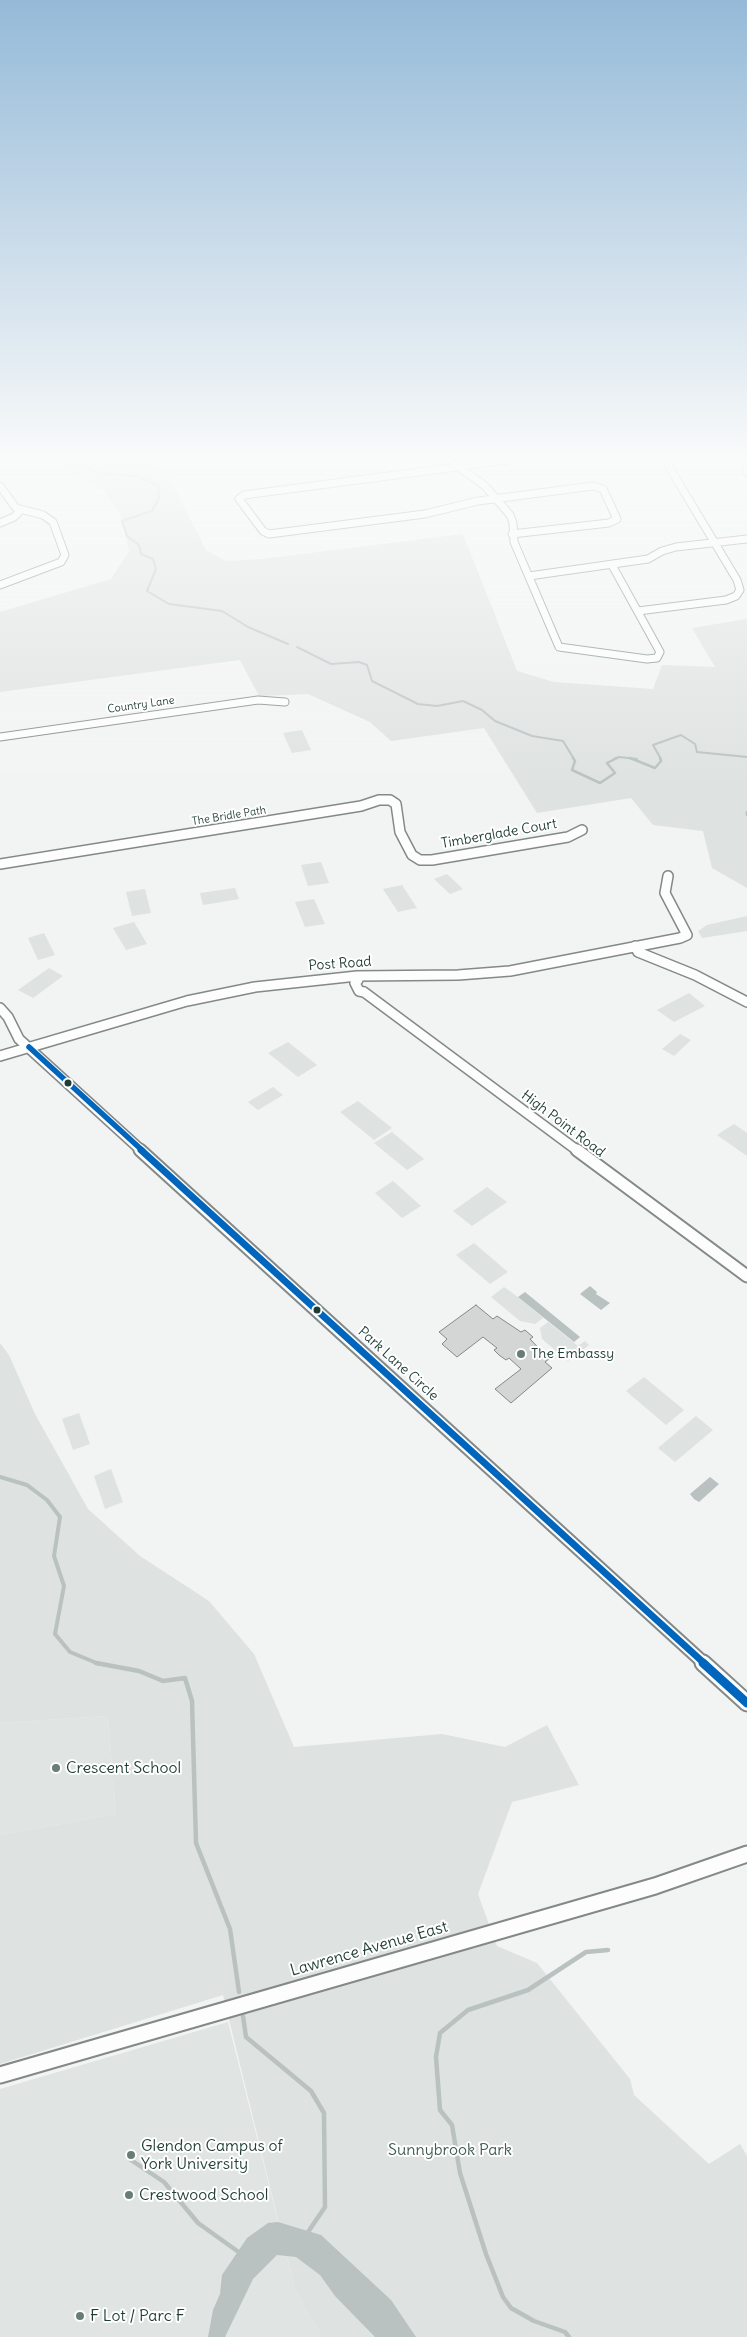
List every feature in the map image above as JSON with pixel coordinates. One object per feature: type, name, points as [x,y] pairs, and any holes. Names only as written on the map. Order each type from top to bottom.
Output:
[{"type":"street","points":[[0,585],[42,569]]},
{"type":"street","points":[[526,569],[558,644],[564,648],[647,660],[657,658],[660,652],[615,569]]},
{"type":"street","points":[[529,576],[577,569]]},
{"type":"street","points":[[638,611],[726,600],[738,594],[740,585],[730,569]]},
{"type":"street","name":"Country Lane","points":[[0,737],[258,700],[276,699],[285,702]]},
{"type":"street","name":"The Bridle Path","points":[[0,864],[351,808],[390,800],[396,804],[398,810],[397,820],[404,840],[412,855],[420,860]]},
{"type":"street","name":"Timberglade Court","points":[[420,860],[432,860],[568,837],[582,830]]},
{"type":"street","name":"Post Road","points":[[0,1056],[187,1001],[255,987],[305,980],[458,975],[510,971],[687,935],[665,893],[668,876]]},
{"type":"street","points":[[635,946],[638,952],[710,982],[747,1002]]},
{"type":"street","name":"High Point Road","points":[[358,978],[355,983],[359,991],[364,992],[747,1276]]},
{"type":"street","name":"Park Lane Circle","points":[[0,1008],[8,1017],[18,1038],[747,1703]]},
{"type":"street","name":"Lawrence Avenue East","points":[[0,2075],[655,1886],[747,1854]]},
{"type":"shaded area","points":[[590,1286],[597,1292],[596,1294],[610,1303],[601,1310],[580,1294]]},
{"type":"shaded area","points":[[525,1292],[580,1337],[574,1342],[518,1297]]},
{"type":"shaded area","points":[[710,1477],[719,1484],[699,1502],[690,1494]]},
{"type":"shaded area","name":"Crescent School","points":[[108,1716],[116,1814],[0,1835],[0,1723]]},
{"type":"shaded area","name":"Glendon Campus of York University","points":[[228,2022],[295,2289],[322,2337],[0,2337],[0,2089]]},
{"type":"shaded area","points":[[278,2222],[321,2235],[391,2300],[416,2337],[375,2337],[335,2296],[320,2275],[296,2257],[277,2255],[253,2279],[225,2337],[208,2337],[213,2310],[220,2294],[222,2275],[247,2238],[268,2223]]},
{"type":"green space","points":[[117,569],[477,569],[517,671],[554,682],[653,689],[662,665],[715,667],[692,628],[747,619],[747,888],[712,868],[703,831],[653,825],[631,798],[537,813],[484,728],[391,741],[370,722],[308,694],[259,696],[240,660],[0,692],[0,612],[111,579]]},
{"type":"green space","points":[[302,730],[311,750],[292,753],[283,733]]},
{"type":"green space","points":[[321,862],[329,883],[308,886],[301,865]]},
{"type":"green space","points":[[447,874],[463,889],[450,894],[434,879]]},
{"type":"green space","points":[[402,885],[417,908],[398,912],[383,889]]},
{"type":"green space","points":[[235,888],[239,899],[203,905],[200,893]]},
{"type":"green space","points":[[145,889],[151,913],[132,916],[126,892]]},
{"type":"green space","points":[[314,899],[325,924],[305,927],[295,902]]},
{"type":"green space","points":[[747,916],[747,931],[702,938],[698,931],[707,925]]},
{"type":"green space","points":[[134,922],[147,944],[126,950],[113,928]]},
{"type":"green space","points":[[44,933],[55,955],[38,960],[28,938]]},
{"type":"green space","points":[[49,968],[63,976],[33,998],[18,990]]},
{"type":"green space","points":[[689,993],[705,1006],[674,1022],[657,1010]]},
{"type":"green space","points":[[680,1034],[691,1040],[674,1056],[662,1049]]},
{"type":"green space","points":[[288,1042],[317,1065],[298,1077],[268,1053]]},
{"type":"green space","points":[[273,1087],[283,1095],[258,1110],[248,1102]]},
{"type":"green space","points":[[358,1101],[392,1128],[374,1140],[340,1112]]},
{"type":"green space","points":[[734,1124],[747,1133],[747,1156],[717,1135]]},
{"type":"green space","points":[[392,1132],[424,1159],[407,1170],[374,1143]]},
{"type":"green space","points":[[393,1181],[421,1206],[402,1218],[375,1193]]},
{"type":"green space","points":[[487,1187],[507,1202],[472,1226],[453,1211]]},
{"type":"green space","points":[[474,1243],[508,1272],[490,1284],[456,1255]]},
{"type":"green space","points":[[504,1287],[543,1318],[535,1324],[520,1321],[491,1297]]},
{"type":"green space","points":[[548,1322],[578,1346],[585,1341],[589,1345],[568,1361],[542,1339],[540,1328]]},
{"type":"green space","name":"Sunnybrook Park","points":[[0,1343],[9,1355],[35,1414],[88,1509],[140,1556],[209,1601],[254,1654],[294,1747],[442,1734],[505,1747],[547,1725],[579,1785],[512,1802],[478,1894],[497,1946],[537,1963],[630,2079],[634,2095],[709,2164],[740,2144],[747,2156],[747,2337],[322,2337],[295,2289],[223,1995],[0,2064],[0,1835],[116,1814],[108,1716],[0,1723]]},
{"type":"green space","points":[[644,1377],[684,1410],[666,1425],[626,1391]]},
{"type":"green space","points":[[79,1413],[90,1444],[73,1450],[62,1419]]},
{"type":"green space","points":[[696,1416],[713,1430],[675,1462],[658,1448]]},
{"type":"green space","points":[[111,1469],[123,1502],[105,1509],[94,1476]]},
{"type":"building","name":"The Embassy","points":[[476,1305],[493,1319],[497,1316],[521,1332],[525,1330],[533,1337],[530,1339],[549,1359],[545,1362],[552,1368],[511,1403],[495,1389],[521,1369],[509,1358],[506,1360],[499,1355],[494,1350],[497,1348],[483,1337],[457,1357],[442,1344],[447,1339],[439,1332]]},
{"type":"waterway","points":[[156,569],[147,591],[169,604],[222,611],[248,627],[288,644]]},
{"type":"waterway","points":[[297,647],[331,664],[359,662],[367,665],[372,681],[418,704],[437,706],[463,701],[482,710],[495,721],[532,736],[563,741],[574,759]]},
{"type":"waterway","points":[[661,759],[653,745],[681,735],[695,744],[697,752],[747,757]]},
{"type":"waterway","points":[[614,759],[619,757],[631,758]]},
{"type":"waterway","points":[[573,758],[575,761],[572,770],[600,783],[615,773],[607,763],[617,758]]},
{"type":"waterway","points":[[631,758],[637,759]]},
{"type":"waterway","points":[[631,758],[655,768],[661,761],[660,758]]},
{"type":"waterway","points":[[0,1477],[27,1485],[47,1500],[60,1517],[54,1556],[64,1586],[55,1634],[70,1652],[97,1663]]},
{"type":"waterway","points":[[97,1663],[139,1671],[163,1681],[185,1678],[192,1701],[196,1843],[230,1929],[239,1992]]},
{"type":"waterway","points":[[569,2337],[565,2332],[534,2321],[511,2308],[503,2297],[486,2254],[460,2173],[452,2125],[440,2110],[436,2057],[440,2033],[468,2010],[528,1990],[586,1952],[608,1950]]},
{"type":"waterway","points":[[243,2016],[246,2037],[311,2091],[324,2113],[325,2207],[306,2235]]},
{"type":"waterway","points":[[131,2160],[164,2182],[198,2223],[240,2253]]},
{"type":"transit line","points":[[29,1047],[747,1703]]},
{"type":"place","name":"The Embassy","points":[[521,1354]]},
{"type":"place","name":"Crescent School","points":[[56,1768]]},
{"type":"place","name":"Glendon Campus of York University","points":[[131,2155]]},
{"type":"place","name":"Crestwood School","points":[[129,2195]]},
{"type":"place","name":"F Lot / Parc F","points":[[80,2316]]}]
